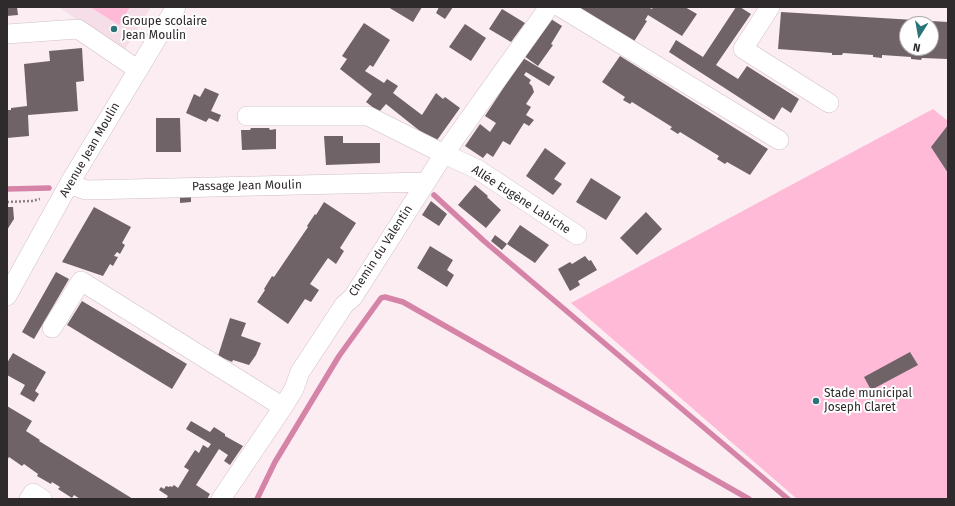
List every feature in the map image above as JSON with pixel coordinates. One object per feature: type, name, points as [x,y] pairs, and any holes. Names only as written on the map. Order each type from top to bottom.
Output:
[{"type":"street","name":"Avenue Jean Moulin","points":[[7,296],[69,184],[176,7]]},
{"type":"street","name":"Chemin du Valentin","points":[[221,499],[283,407],[294,389],[300,372],[344,305],[353,297],[444,154],[549,7]]},
{"type":"street","points":[[560,7],[779,140]]},
{"type":"street","points":[[770,7],[742,49],[830,103]]},
{"type":"street","points":[[7,34],[78,29],[138,69]]},
{"type":"street","name":"Allée Eugène Labiche","points":[[247,116],[368,116],[477,170],[577,235]]},
{"type":"street","name":"Passage Jean Moulin","points":[[69,184],[86,190],[426,182]]},
{"type":"street","points":[[52,328],[81,281],[283,407]]},
{"type":"street","points":[[29,499],[32,493],[42,499]]},
{"type":"path","points":[[7,202],[32,201],[44,198]]},
{"type":"shaded area","name":"Groupe scolaire Jean Moulin","points":[[58,7],[151,7],[124,51]]},
{"type":"shaded area","points":[[90,7],[130,7],[119,25]]},
{"type":"shaded area","name":"Stade municipal Joseph Claret","points":[[933,109],[948,121],[948,499],[797,499],[571,303]]},
{"type":"building","points":[[7,7],[17,7],[18,15],[7,16]]},
{"type":"building","points":[[388,7],[422,7],[413,22]]},
{"type":"building","points":[[439,7],[453,7],[445,19],[436,13]]},
{"type":"building","points":[[577,7],[648,7],[652,9],[653,7],[685,7],[697,14],[682,36],[648,15],[645,20],[647,21],[633,43]]},
{"type":"building","points":[[736,7],[740,7],[751,14],[716,65],[738,79],[747,66],[799,99],[791,113],[782,107],[774,120],[669,52],[676,40],[703,57]]},
{"type":"building","points":[[502,9],[525,23],[511,42],[489,29]]},
{"type":"building","points":[[781,12],[899,19],[899,56],[939,56],[939,21],[948,22],[948,59],[922,58],[921,60],[911,59],[911,57],[882,55],[882,58],[873,57],[873,55],[843,53],[842,55],[832,55],[832,53],[778,49]]},
{"type":"building","points":[[551,19],[562,26],[551,44],[553,45],[538,66],[524,56]]},
{"type":"building","points":[[364,23],[390,40],[373,67],[370,65],[365,71],[384,83],[387,79],[398,86],[393,93],[422,115],[436,93],[443,99],[445,97],[460,108],[435,143],[386,104],[379,112],[366,102],[372,94],[340,69],[347,59],[342,56]]},
{"type":"building","points":[[465,24],[486,38],[471,61],[449,47]]},
{"type":"building","points":[[82,48],[84,81],[76,82],[78,111],[28,115],[29,136],[7,138],[7,110],[27,106],[24,64],[50,61],[49,51]]},
{"type":"building","points":[[620,56],[768,149],[750,175],[727,162],[725,164],[717,159],[719,156],[680,132],[678,134],[670,129],[672,127],[632,102],[630,104],[623,100],[625,97],[602,82]]},
{"type":"building","points":[[523,58],[555,77],[549,86],[526,72],[524,75],[531,80],[529,83],[534,92],[526,104],[531,107],[526,115],[534,120],[529,126],[524,123],[510,145],[503,141],[493,157],[487,153],[483,158],[465,146],[480,124],[490,132],[496,123],[485,116]]},
{"type":"building","points":[[205,88],[219,94],[211,111],[221,115],[218,122],[209,118],[206,122],[186,113],[194,94],[200,97]]},
{"type":"building","points":[[156,118],[180,118],[181,152],[156,152]]},
{"type":"building","points":[[948,125],[948,173],[931,147]]},
{"type":"building","points":[[251,128],[269,128],[270,130],[276,129],[276,149],[242,150],[241,130],[250,130]]},
{"type":"building","points":[[324,136],[343,136],[343,143],[380,143],[380,163],[326,165]]},
{"type":"building","points":[[545,148],[566,163],[554,179],[562,184],[553,195],[526,176]]},
{"type":"building","points":[[591,178],[621,197],[606,220],[576,202]]},
{"type":"building","points":[[475,185],[501,210],[486,228],[458,205]]},
{"type":"building","points":[[191,194],[191,202],[180,203],[180,195]]},
{"type":"building","points":[[431,201],[447,214],[439,226],[422,215]]},
{"type":"building","points":[[324,202],[356,223],[340,248],[344,251],[336,264],[328,258],[310,284],[319,290],[311,302],[305,299],[288,324],[257,302],[272,276],[274,277]]},
{"type":"building","points":[[7,207],[13,207],[14,219],[7,230]]},
{"type":"building","points":[[94,207],[131,227],[122,243],[125,245],[120,254],[117,252],[114,256],[118,257],[113,266],[110,264],[103,276],[62,262]]},
{"type":"building","points":[[646,212],[662,229],[637,255],[620,238]]},
{"type":"building","points":[[520,225],[549,245],[535,263],[507,244]]},
{"type":"building","points":[[495,235],[507,244],[502,250],[491,241]]},
{"type":"building","points":[[430,246],[453,260],[447,270],[454,275],[447,287],[417,268]]},
{"type":"building","points":[[585,256],[589,261],[591,260],[597,270],[578,281],[580,285],[570,291],[558,269],[570,262],[572,264]]},
{"type":"building","points":[[56,272],[69,279],[34,339],[22,332]]},
{"type":"building","points":[[82,301],[187,364],[172,389],[67,325]]},
{"type":"building","points":[[230,318],[246,323],[241,336],[261,343],[256,355],[249,365],[233,360],[232,362],[218,356]]},
{"type":"building","points":[[910,352],[918,365],[871,390],[864,377]]},
{"type":"building","points":[[13,353],[46,372],[35,391],[39,394],[34,402],[20,394],[25,385],[7,375],[7,363]]},
{"type":"building","points":[[7,406],[32,421],[26,431],[40,440],[39,441],[133,499],[80,499],[74,495],[72,498],[58,489],[60,487],[37,476],[38,474],[24,464],[22,466],[9,457],[7,460]]},
{"type":"building","points":[[191,421],[210,432],[214,427],[225,434],[225,436],[243,446],[230,465],[224,461],[228,455],[219,449],[196,485],[210,494],[207,499],[166,499],[168,496],[159,490],[161,487],[164,489],[166,486],[172,487],[174,485],[178,488],[189,470],[184,467],[195,450],[199,453],[203,445],[208,448],[211,444],[186,429]]},
{"type":"waterway","points":[[7,189],[49,188]]},
{"type":"waterway","points":[[434,195],[484,241],[788,499]]},
{"type":"waterway","points":[[257,499],[275,462],[339,356],[381,298],[385,297],[403,302],[749,499]]},
{"type":"place","name":"Groupe scolaire Jean Moulin","points":[[114,29]]},
{"type":"place","name":"Stade municipal Joseph Claret","points":[[816,401]]}]
